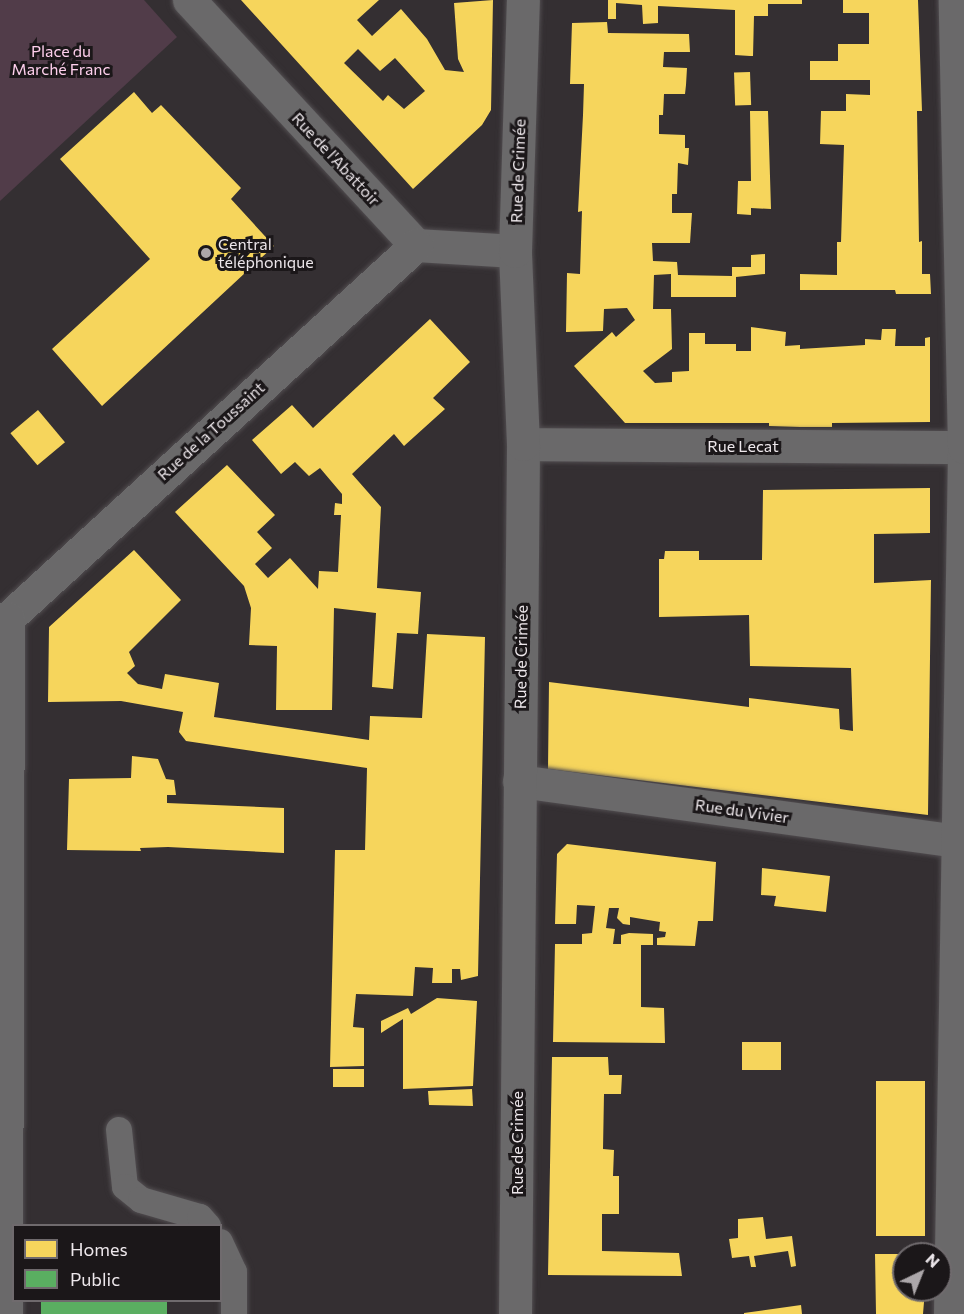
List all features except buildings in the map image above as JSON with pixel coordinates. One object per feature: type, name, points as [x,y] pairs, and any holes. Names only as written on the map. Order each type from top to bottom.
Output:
[{"type":"street","name":"Rue de l'Abattoir","points":[[189,0],[416,245]]},
{"type":"street","name":"Rue de Crimée","points":[[515,1314],[523,444],[515,251],[523,0]]},
{"type":"street","points":[[950,1314],[961,841],[964,447],[955,0]]},
{"type":"street","points":[[416,245],[515,251]]},
{"type":"street","name":"Rue de la Toussaint","points":[[4,614],[416,245]]},
{"type":"street","name":"Rue Lecat","points":[[523,444],[964,447]]},
{"type":"street","points":[[4,614],[6,1314]]},
{"type":"street","name":"Rue du Vivier","points":[[519,781],[961,841]]},
{"type":"lane","points":[[119,1130],[125,1187],[141,1200],[200,1217],[206,1224]]},
{"type":"lane","points":[[222,1246],[234,1272],[234,1314]]},
{"type":"green space","name":"Place du Marché Franc","points":[[0,0],[144,0],[177,37],[0,201]]},
{"type":"place","name":"Central téléphonique","points":[[206,253]]}]
